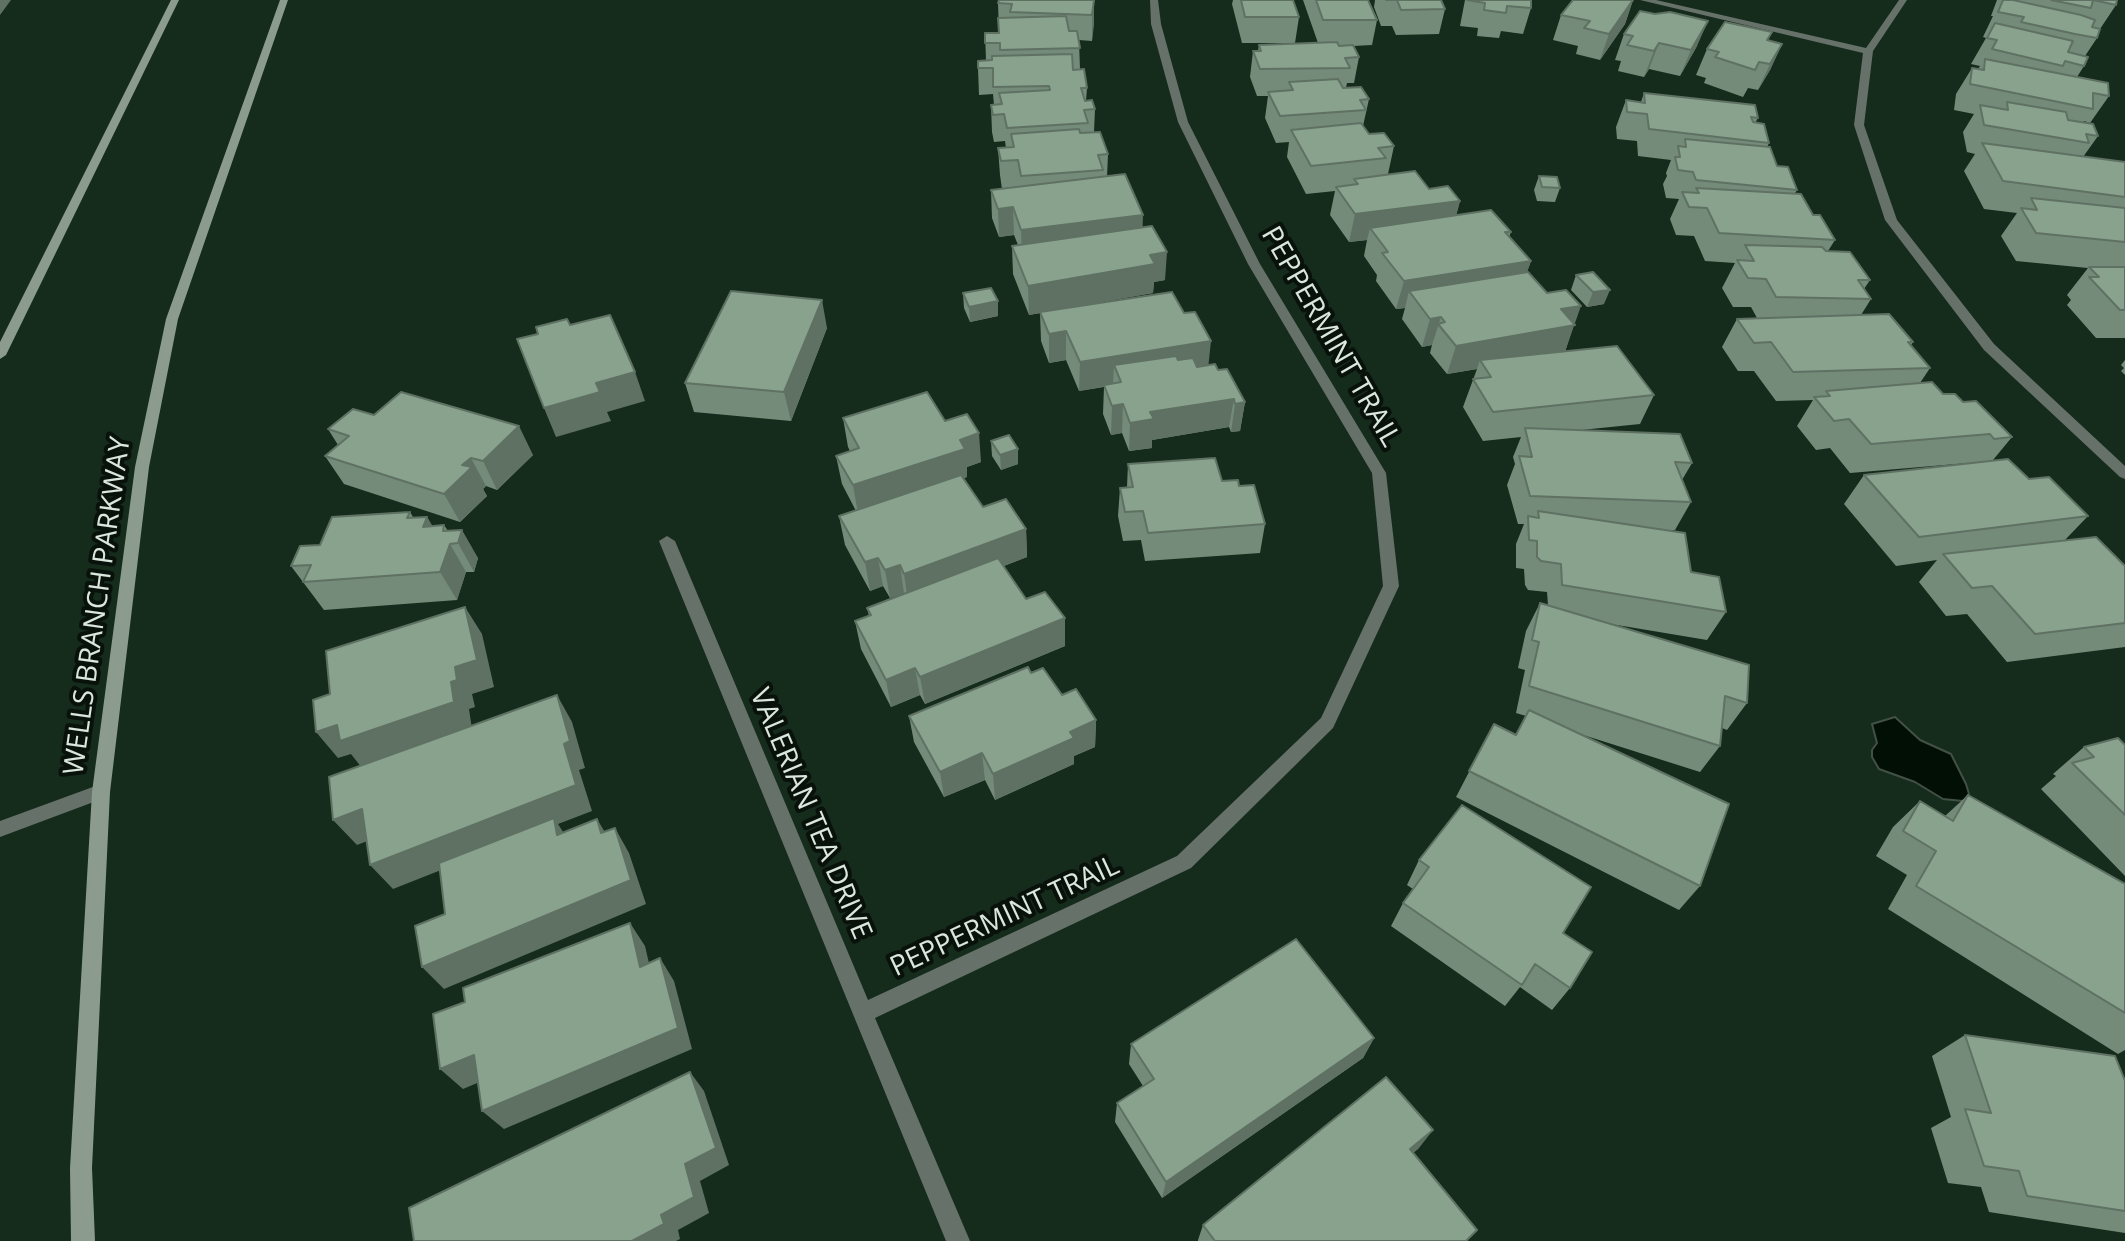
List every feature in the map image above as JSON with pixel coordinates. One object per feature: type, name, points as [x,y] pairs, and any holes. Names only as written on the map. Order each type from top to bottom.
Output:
[{"type":"main road","points":[[0,355],[175,0]]},
{"type":"main road","name":"WELLS BRANCH PARKWAY","points":[[83,1241],[81,1168],[101,792],[142,467],[172,319],[284,0]]},
{"type":"street","name":"PEPPERMINT TRAIL","points":[[863,1013],[1184,862],[1327,723],[1391,586],[1379,473],[1254,264],[1183,122],[1156,24],[1154,0]]},
{"type":"street","points":[[1644,0],[1868,51]]},
{"type":"street","points":[[1903,0],[1868,51],[1859,125],[1891,220],[1989,347],[2125,474]]},
{"type":"street","name":"VALERIAN TEA DRIVE","points":[[667,541],[958,1241]]},
{"type":"street","points":[[0,829],[101,792]]},
{"type":"shaded area","points":[[1895,717],[1920,740],[1951,754],[1969,794],[1963,801],[1943,799],[1915,782],[1879,769],[1872,757],[1877,743],[1872,724]]},
{"type":"building","points":[[999,0],[1094,0],[1092,15],[1010,12],[1012,4],[998,3]]},
{"type":"building","points":[[1241,0],[1293,0],[1299,17],[1245,17]]},
{"type":"building","points":[[1316,0],[1368,0],[1377,20],[1323,20]]},
{"type":"building","points":[[1397,0],[1441,0],[1445,9],[1401,10]]},
{"type":"building","points":[[1467,0],[1531,0],[1531,8],[1507,6],[1506,13],[1484,10],[1485,3]]},
{"type":"building","points":[[1573,0],[1633,0],[1609,34],[1584,28],[1590,21],[1561,15]]},
{"type":"building","points":[[2003,0],[2095,20],[2092,27],[2100,29],[2097,38],[2021,22],[2024,17],[1998,12]]},
{"type":"building","points":[[2051,0],[2093,0],[2091,8]]},
{"type":"building","points":[[2093,0],[2117,0],[2116,5]]},
{"type":"building","points":[[1640,11],[1655,14],[1670,12],[1708,21],[1691,50],[1659,43],[1654,51],[1627,45],[1633,36],[1624,34]]},
{"type":"building","points":[[1066,16],[1069,31],[1077,31],[1080,48],[1000,50],[1000,43],[985,43],[985,33],[999,33],[998,18]]},
{"type":"building","points":[[1725,22],[1772,32],[1767,40],[1782,44],[1770,64],[1759,62],[1755,70],[1715,57],[1719,52],[1707,49]]},
{"type":"building","points":[[1995,23],[2073,41],[2068,52],[2088,57],[2084,66],[2065,61],[2063,66],[1992,49],[1997,40],[1987,38]]},
{"type":"building","points":[[1337,42],[1339,46],[1353,45],[1359,57],[1345,58],[1350,68],[1260,69],[1253,51],[1261,51],[1259,45]]},
{"type":"building","points":[[1072,54],[1073,70],[1084,69],[1087,88],[1081,88],[1085,101],[1092,100],[1095,109],[1084,110],[1088,123],[1007,128],[1004,114],[993,115],[991,105],[1002,104],[999,93],[1050,90],[1049,86],[993,87],[993,68],[978,68],[978,61],[992,60],[992,56]]},
{"type":"building","points":[[1985,59],[2108,83],[2109,96],[2093,93],[2093,109],[1970,84],[1972,68],[1984,70]]},
{"type":"building","points":[[1338,79],[1343,88],[1361,87],[1369,99],[1360,100],[1366,110],[1280,116],[1268,92],[1293,90],[1289,82]]},
{"type":"building","points":[[1644,93],[1755,105],[1758,118],[1751,117],[1753,122],[1764,124],[1769,143],[1649,129],[1647,114],[1627,112],[1626,100],[1645,103]]},
{"type":"building","points":[[2007,102],[2066,112],[2068,120],[2093,124],[2098,136],[2086,134],[2089,143],[1984,125],[1980,105],[2008,110]]},
{"type":"building","points":[[1361,123],[1369,134],[1384,133],[1394,146],[1378,148],[1386,158],[1311,166],[1291,130]]},
{"type":"building","points":[[1079,129],[1080,133],[1100,132],[1108,154],[1098,155],[1103,170],[1021,176],[1018,160],[1001,161],[998,148],[1014,147],[1011,134]]},
{"type":"building","points":[[1685,139],[1770,147],[1777,166],[1788,167],[1797,190],[1696,180],[1693,172],[1678,170],[1675,157],[1680,157],[1678,146],[1686,147]]},
{"type":"building","points":[[1982,143],[2125,162],[2125,197],[2003,181]]},
{"type":"building","points":[[1415,171],[1429,189],[1448,186],[1460,201],[1355,214],[1336,187],[1358,184],[1354,179]]},
{"type":"building","points":[[1125,174],[1143,215],[1021,230],[1013,207],[998,209],[991,190]]},
{"type":"building","points":[[1539,176],[1557,177],[1560,188],[1542,187]]},
{"type":"building","points":[[1696,188],[1801,194],[1813,215],[1820,215],[1835,240],[1719,233],[1707,208],[1689,207],[1682,192],[1699,193]]},
{"type":"building","points":[[2031,198],[2125,208],[2125,242],[2036,233],[2021,208],[2037,210]]},
{"type":"building","points":[[1491,210],[1511,232],[1505,232],[1531,261],[1404,281],[1382,253],[1388,252],[1370,228]]},
{"type":"building","points":[[1152,226],[1167,252],[1150,255],[1155,264],[1028,286],[1012,246]]},
{"type":"building","points":[[1745,245],[1822,247],[1826,251],[1850,252],[1870,280],[1858,280],[1871,299],[1776,297],[1766,279],[1748,278],[1737,260],[1754,261]]},
{"type":"building","points":[[2089,267],[2125,267],[2125,310],[2120,310],[2089,277],[2099,277]]},
{"type":"building","points":[[1528,272],[1547,293],[1566,290],[1581,306],[1561,309],[1575,325],[1456,346],[1438,324],[1445,322],[1441,317],[1430,319],[1409,291]]},
{"type":"building","points":[[1593,272],[1610,290],[1593,292],[1576,275]]},
{"type":"building","points":[[991,288],[998,301],[969,307],[963,293]]},
{"type":"building","points":[[731,291],[822,300],[784,392],[685,383]]},
{"type":"building","points":[[1172,292],[1184,313],[1195,312],[1211,341],[1080,362],[1066,331],[1049,334],[1040,312]]},
{"type":"building","points":[[1889,314],[1930,368],[1793,372],[1771,342],[1754,343],[1737,319]]},
{"type":"building","points":[[610,315],[635,372],[596,383],[600,392],[544,408],[517,339],[538,334],[536,327],[567,319],[570,325]]},
{"type":"building","points":[[1617,346],[1654,395],[1493,412],[1473,379],[1491,377],[1480,360]]},
{"type":"building","points":[[1176,356],[1178,360],[1193,358],[1197,367],[1215,364],[1218,370],[1227,369],[1245,402],[1235,404],[1234,399],[1150,412],[1154,419],[1130,423],[1123,404],[1112,406],[1104,385],[1121,382],[1114,365]]},
{"type":"building","points":[[1932,382],[1943,394],[1955,394],[1963,402],[1976,401],[2012,437],[1994,439],[1990,434],[1871,444],[1849,419],[1834,421],[1814,397],[1830,396],[1826,391]]},
{"type":"building","points":[[401,392],[519,426],[483,461],[471,458],[462,465],[472,467],[444,494],[325,456],[349,436],[328,429],[353,409],[374,415]]},
{"type":"building","points":[[927,392],[945,421],[967,414],[979,433],[960,440],[965,449],[853,485],[836,456],[859,448],[843,418]]},
{"type":"building","points":[[1525,428],[1680,434],[1692,463],[1675,462],[1691,502],[1530,496],[1519,456],[1532,457]]},
{"type":"building","points":[[1009,435],[1018,449],[1000,455],[991,441]]},
{"type":"building","points":[[1215,458],[1222,481],[1238,480],[1239,486],[1254,485],[1265,524],[1148,533],[1143,511],[1125,512],[1120,488],[1133,487],[1128,464]]},
{"type":"building","points":[[2008,459],[2029,479],[2049,477],[2088,516],[1919,537],[1864,475]]},
{"type":"building","points":[[961,475],[983,507],[1006,499],[1026,529],[904,574],[900,565],[885,570],[878,558],[865,562],[839,516]]},
{"type":"building","points":[[1538,511],[1685,533],[1691,572],[1719,577],[1726,612],[1562,585],[1561,564],[1541,561],[1537,557],[1537,541],[1529,540],[1528,516],[1539,518]]},
{"type":"building","points":[[410,512],[407,518],[427,517],[423,527],[444,525],[443,531],[462,530],[458,543],[450,544],[440,572],[303,582],[311,565],[291,566],[300,546],[320,545],[332,517]]},
{"type":"building","points":[[2096,537],[2125,566],[2125,623],[2035,634],[1992,586],[1972,588],[1943,554]]},
{"type":"building","points":[[998,558],[1026,599],[1045,592],[1065,618],[920,677],[915,668],[886,680],[855,621],[871,615],[867,608]]},
{"type":"building","points":[[1540,603],[1749,665],[1747,703],[1725,696],[1720,746],[1529,686],[1539,642],[1532,640]]},
{"type":"building","points":[[465,607],[477,660],[455,667],[457,680],[451,682],[454,702],[340,741],[337,725],[316,732],[313,700],[330,694],[326,651]]},
{"type":"building","points":[[1028,667],[1031,673],[1043,668],[1062,695],[1076,689],[1096,720],[1070,732],[1074,738],[993,774],[982,753],[940,772],[909,716]]},
{"type":"building","points":[[557,695],[570,741],[564,744],[576,785],[370,865],[362,809],[333,820],[329,777]]},
{"type":"building","points":[[1529,710],[1729,804],[1700,886],[1469,771],[1494,724],[1516,735]]},
{"type":"building","points":[[2118,738],[2125,745],[2125,815],[2072,763],[2094,757],[2084,747]]},
{"type":"building","points":[[1968,795],[2125,884],[2125,1013],[1916,886],[1936,851],[1903,831],[1920,801],[1953,821]]},
{"type":"building","points":[[1462,805],[1591,887],[1563,933],[1592,952],[1570,988],[1535,964],[1522,985],[1403,903],[1429,867],[1419,860]]},
{"type":"building","points":[[554,818],[557,835],[597,819],[601,833],[615,828],[631,880],[422,967],[415,926],[445,914],[439,863]]},
{"type":"building","points":[[630,923],[640,967],[660,958],[678,1028],[482,1111],[474,1055],[440,1069],[433,1014],[465,1002],[463,988]]},
{"type":"building","points":[[1296,939],[1374,1038],[1166,1182],[1117,1103],[1154,1079],[1131,1044]]},
{"type":"building","points":[[1965,1035],[2115,1056],[2125,1081],[2125,1211],[2027,1196],[2019,1171],[1984,1166],[1965,1109],[1991,1113]]},
{"type":"building","points":[[690,1072],[716,1148],[685,1164],[694,1197],[661,1215],[664,1224],[632,1241],[414,1241],[409,1208]]},
{"type":"building","points":[[1386,1077],[1433,1130],[1410,1149],[1477,1230],[1466,1241],[1215,1241],[1203,1225]]}]
